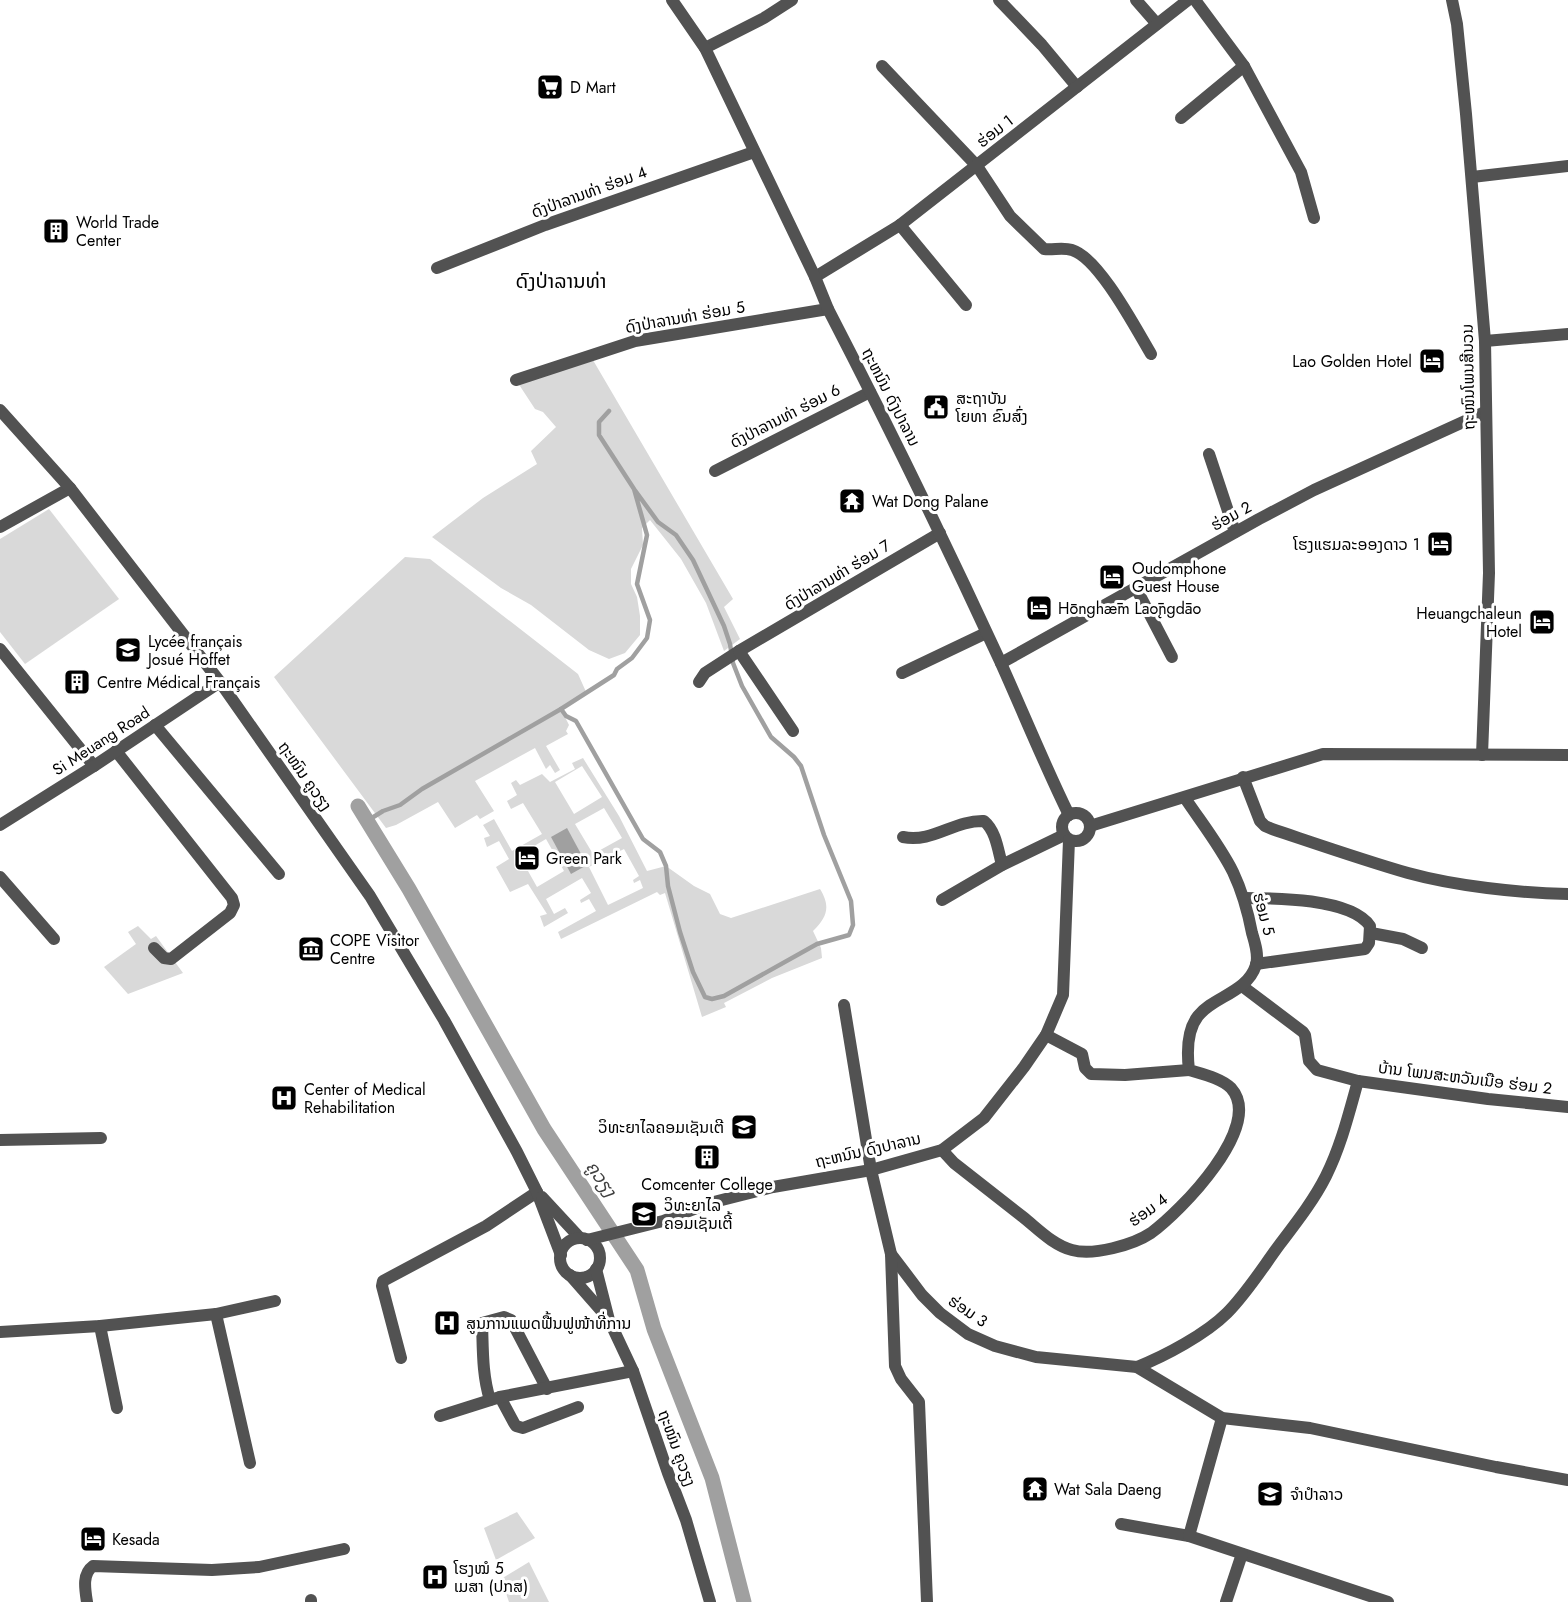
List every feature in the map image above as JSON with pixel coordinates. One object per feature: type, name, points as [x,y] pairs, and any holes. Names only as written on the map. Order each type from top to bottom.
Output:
[{"type":"street","name":"ຖະຫນົນ ດົງປາລານ","points":[[672,0],[705,48],[828,309],[940,533],[1069,815]]},
{"type":"street","points":[[705,48],[764,18],[792,0]]},
{"type":"street","points":[[999,0],[1042,45],[1077,87]]},
{"type":"street","points":[[1136,0],[1158,24]]},
{"type":"street","name":"ຮ່ອມ 1","points":[[814,277],[900,225],[1188,0]]},
{"type":"street","points":[[1195,0],[1244,66],[1301,172],[1314,218]]},
{"type":"street","name":"ຖະໜົນໂພນສີນວນ","points":[[1452,0],[1457,24],[1472,177],[1485,341],[1489,573],[1482,755]]},
{"type":"street","points":[[882,66],[977,166],[1010,216],[1044,249],[1070,249],[1087,259],[1102,276],[1151,354]]},
{"type":"street","points":[[1181,118],[1244,66]]},
{"type":"street","name":"ດົງປ່າລານທ່າ ຮ່ອມ 4","points":[[437,268],[545,225],[754,152]]},
{"type":"street","points":[[1472,177],[1568,166]]},
{"type":"street","points":[[900,225],[966,305]]},
{"type":"street","name":"ດົງປ່າລານທ່າ ຮ່ອມ 5","points":[[516,380],[635,341],[828,309]]},
{"type":"street","points":[[1485,341],[1568,334]]},
{"type":"street","name":"ດົງປ່າລານທ່າ ຮ່ອມ 6","points":[[714,471],[870,392]]},
{"type":"street","name":"ຖະໜົນ ຄູວຽງ","points":[[0,410],[69,488],[220,682],[370,896],[444,1020],[537,1192],[561,1255]]},
{"type":"street","name":"ຮ່ອມ 2","points":[[1000,663],[1314,490],[1485,412]]},
{"type":"street","points":[[1209,454],[1235,532]]},
{"type":"street","points":[[0,527],[69,488]]},
{"type":"street","name":"ດົງປ່າລານທ່າ ຮ່ອມ 7","points":[[699,682],[705,673],[724,660],[940,533]]},
{"type":"street","points":[[1136,588],[1172,657]]},
{"type":"street","points":[[902,673],[986,633]]},
{"type":"street","points":[[0,648],[94,766]]},
{"type":"street","points":[[739,651],[794,731]]},
{"type":"street","name":"Si Meuang Road","points":[[0,825],[220,682]]},
{"type":"street","points":[[155,725],[279,873]]},
{"type":"street","points":[[116,751],[232,898],[234,905],[230,913],[171,959],[164,958],[154,948]]},
{"type":"street","points":[[1090,826],[1323,754],[1568,755]]},
{"type":"street","points":[[1244,777],[1260,821],[1272,829],[1407,873],[1445,882],[1547,894],[1568,894]]},
{"type":"street","name":"ຮ່ອມ 5","points":[[1185,798],[1232,871],[1244,898],[1257,954],[1256,964]]},
{"type":"street","points":[[942,900],[1002,865],[1066,838],[1082,840],[1088,835],[1090,826],[1084,816],[1077,813],[1069,815],[1062,824],[1066,838]]},
{"type":"street","points":[[903,837],[912,839],[928,837],[958,824],[984,821],[994,837],[1002,865]]},
{"type":"street","name":"ຖະຫນົນ ດົງປາລານ","points":[[584,1239],[663,1221],[710,1203],[763,1190],[871,1170],[942,1150],[984,1118],[1046,1035],[1062,995],[1066,838]]},
{"type":"street","points":[[0,877],[54,939]]},
{"type":"street","points":[[1046,1035],[1082,1054],[1085,1068],[1091,1074],[1125,1075],[1189,1070],[1189,1041],[1193,1025],[1199,1015],[1242,986],[1251,976],[1256,964],[1360,950],[1365,949],[1368,943],[1371,933],[1366,919],[1335,906],[1294,898],[1244,898]]},
{"type":"street","points":[[1371,933],[1403,939],[1422,948]]},
{"type":"street","name":"ບ້ານ ໂພນສະຫວັນເນືອ ຮ່ອມ 2","points":[[1242,986],[1305,1035],[1309,1061],[1317,1070],[1358,1081],[1488,1099],[1568,1107]]},
{"type":"street","name":"ຮ່ອມ 3","points":[[844,1005],[871,1170],[891,1254],[922,1295],[940,1313],[968,1334],[995,1346],[1036,1357],[1137,1367]]},
{"type":"street","name":"ຮ່ອມ 4","points":[[942,1150],[954,1163],[1058,1244],[1083,1252],[1100,1251],[1132,1242],[1150,1234],[1183,1205],[1230,1146],[1234,1134],[1238,1116],[1238,1101],[1230,1088],[1220,1081],[1189,1070]]},
{"type":"street","points":[[1137,1367],[1169,1353],[1214,1324],[1227,1313],[1248,1287],[1299,1218],[1326,1176],[1342,1138],[1358,1081]]},
{"type":"street","points":[[0,1140],[101,1138]]},
{"type":"street","points":[[401,1358],[382,1286],[383,1281],[486,1226],[537,1192]]},
{"type":"street","name":"ຖະໜົນ ຄູວຽງ","points":[[537,1192],[584,1239]]},
{"type":"street","points":[[600,1260],[597,1248],[584,1239],[566,1244],[561,1255],[562,1266],[570,1275],[583,1278],[589,1276],[615,1239],[634,1229]]},
{"type":"street","points":[[891,1254],[895,1366],[901,1379],[919,1402],[927,1602]]},
{"type":"street","name":"ຖະໜົນ ຄູວຽງ","points":[[600,1260],[609,1320]]},
{"type":"street","name":"ຖະໜົນ ຄູວຽງ","points":[[570,1275],[609,1320],[633,1371],[686,1520],[707,1598]]},
{"type":"street","points":[[0,1332],[100,1326],[216,1314],[275,1301]]},
{"type":"street","points":[[216,1314],[250,1463]]},
{"type":"street","points":[[547,1389],[510,1320],[504,1317],[482,1323],[485,1384],[516,1426],[523,1428],[578,1407]]},
{"type":"street","points":[[100,1326],[117,1408]]},
{"type":"street","points":[[1137,1367],[1222,1418],[1310,1428],[1568,1480]]},
{"type":"street","points":[[440,1416],[495,1398],[633,1371]]},
{"type":"street","points":[[1189,1536],[1222,1418]]},
{"type":"street","points":[[1121,1524],[1189,1536],[1388,1602]]},
{"type":"street","points":[[87,1602],[85,1579],[88,1570],[93,1566],[212,1570],[259,1567],[344,1549]]},
{"type":"street","points":[[1226,1602],[1242,1554]]},
{"type":"shaded area","points":[[590,355],[733,599],[724,607],[740,639],[724,651],[706,603],[681,559],[650,520],[642,528],[643,545],[631,569],[631,584],[637,597],[640,616],[640,635],[625,653],[609,659],[589,650],[531,605],[501,588],[432,537],[483,498],[537,464],[531,451],[556,427],[543,412],[535,409],[516,380]]},
{"type":"shaded area","points":[[49,509],[119,599],[25,664],[0,632],[0,539]]},
{"type":"shaded area","points":[[405,557],[430,559],[578,674],[587,694],[561,709],[569,725],[566,731],[568,734],[546,746],[560,770],[555,773],[550,765],[546,769],[535,748],[475,781],[494,811],[480,819],[477,815],[455,828],[438,802],[386,828],[274,677]]},
{"type":"shaded area","points":[[583,758],[619,816],[647,871],[666,866],[694,886],[710,894],[720,914],[731,918],[820,889],[826,901],[826,912],[813,931],[821,948],[822,958],[772,978],[724,1003],[726,1007],[702,1017],[665,893],[660,895],[657,892],[561,939],[558,932],[596,911],[589,899],[581,903],[580,900],[591,893],[582,878],[546,899],[554,914],[565,908],[568,913],[544,927],[540,916],[547,914],[528,884],[510,892],[496,867],[509,859],[499,841],[487,847],[484,838],[490,836],[483,825],[494,819],[512,851],[542,834],[523,803],[511,809],[507,801],[517,795],[511,783],[516,780],[520,785],[542,774],[550,782],[575,769],[572,763]],"holes":[[[582,766],[602,797],[574,814],[555,782]],[[604,808],[622,838],[593,854],[575,824]],[[546,839],[564,871],[537,887],[519,855]],[[624,849],[639,876],[633,880],[634,883],[640,880],[643,888],[608,905],[589,867]]]},
{"type":"shaded area","points":[[567,828],[587,865],[571,874],[551,837]]},
{"type":"shaded area","points":[[138,926],[151,939],[156,936],[183,973],[128,994],[104,967],[136,944],[128,932]]},
{"type":"shaded area","points":[[517,1512],[535,1538],[496,1560],[484,1528]]},
{"type":"shaded area","points":[[529,1562],[549,1602],[509,1602],[501,1579]]},
{"type":"waterway","points":[[609,411],[599,422],[599,435],[634,489],[647,535],[637,584],[650,620],[647,638],[632,658],[617,669],[614,675],[561,709],[566,716],[576,721],[643,839],[660,852],[666,866],[668,886],[693,972],[705,997],[712,999],[724,996],[817,944],[849,935],[853,925],[851,901],[824,835],[801,766],[771,737],[742,686],[733,663],[724,626],[693,560],[676,535],[658,522],[634,489]]},
{"type":"waterway","points":[[367,821],[383,811],[400,805],[422,789],[561,709]]},
{"type":"waterway","name":"ຄູວຽງ","points":[[358,806],[409,889],[544,1129],[637,1270],[654,1329],[712,1478],[744,1602]]},
{"type":"place","name":"D Mart","points":[[550,87]]},
{"type":"place","name":"World Trade Center","points":[[56,231]]},
{"type":"place","name":"Lao Golden Hotel","points":[[1432,361]]},
{"type":"place","name":"ສະຖາບັນ ໂຍທາ ຂົນສົ່ງ","points":[[936,407]]},
{"type":"place","name":"Wat Dong Palane","points":[[852,501]]},
{"type":"place","name":"ໂຮງແຮມລະອອງດາວ 1","points":[[1440,544]]},
{"type":"place","name":"Oudomphone Guest House","points":[[1112,577]]},
{"type":"place","name":"Hōnghǣm Laǭngdāo","points":[[1039,608]]},
{"type":"place","name":"Heuangchaleun Hotel","points":[[1542,622]]},
{"type":"place","name":"Lycée français Josué Hoffet","points":[[128,650]]},
{"type":"place","name":"Centre Médical Français","points":[[77,682]]},
{"type":"place","name":"Green Park","points":[[527,858]]},
{"type":"place","name":"COPE Visitor Centre","points":[[311,949]]},
{"type":"place","name":"Center of Medical Rehabilitation","points":[[284,1098]]},
{"type":"place","name":"ວິທະຍາໄລຄອມເຊັນເຕີ","points":[[744,1127]]},
{"type":"place","name":"Comcenter College","points":[[707,1157]]},
{"type":"place","name":"ວິທະຍາໄລ ຄອມເຊັນເຕີ້","points":[[644,1214]]},
{"type":"place","name":"ສູນການແພດຟື້ນຟູໜ້າທີ່ການ","points":[[447,1323]]},
{"type":"place","name":"Wat Sala Daeng","points":[[1035,1489]]},
{"type":"place","name":"ຈຳປຳລາວ","points":[[1270,1494]]},
{"type":"place","name":"Kesada","points":[[93,1539]]},
{"type":"place","name":"ໂຮງໝໍ 5 ເມສາ (ປກສ)","points":[[435,1577]]},
{"type":"district","name":"ດົງປ່າລານທ່າ","points":[[561,281]]}]
